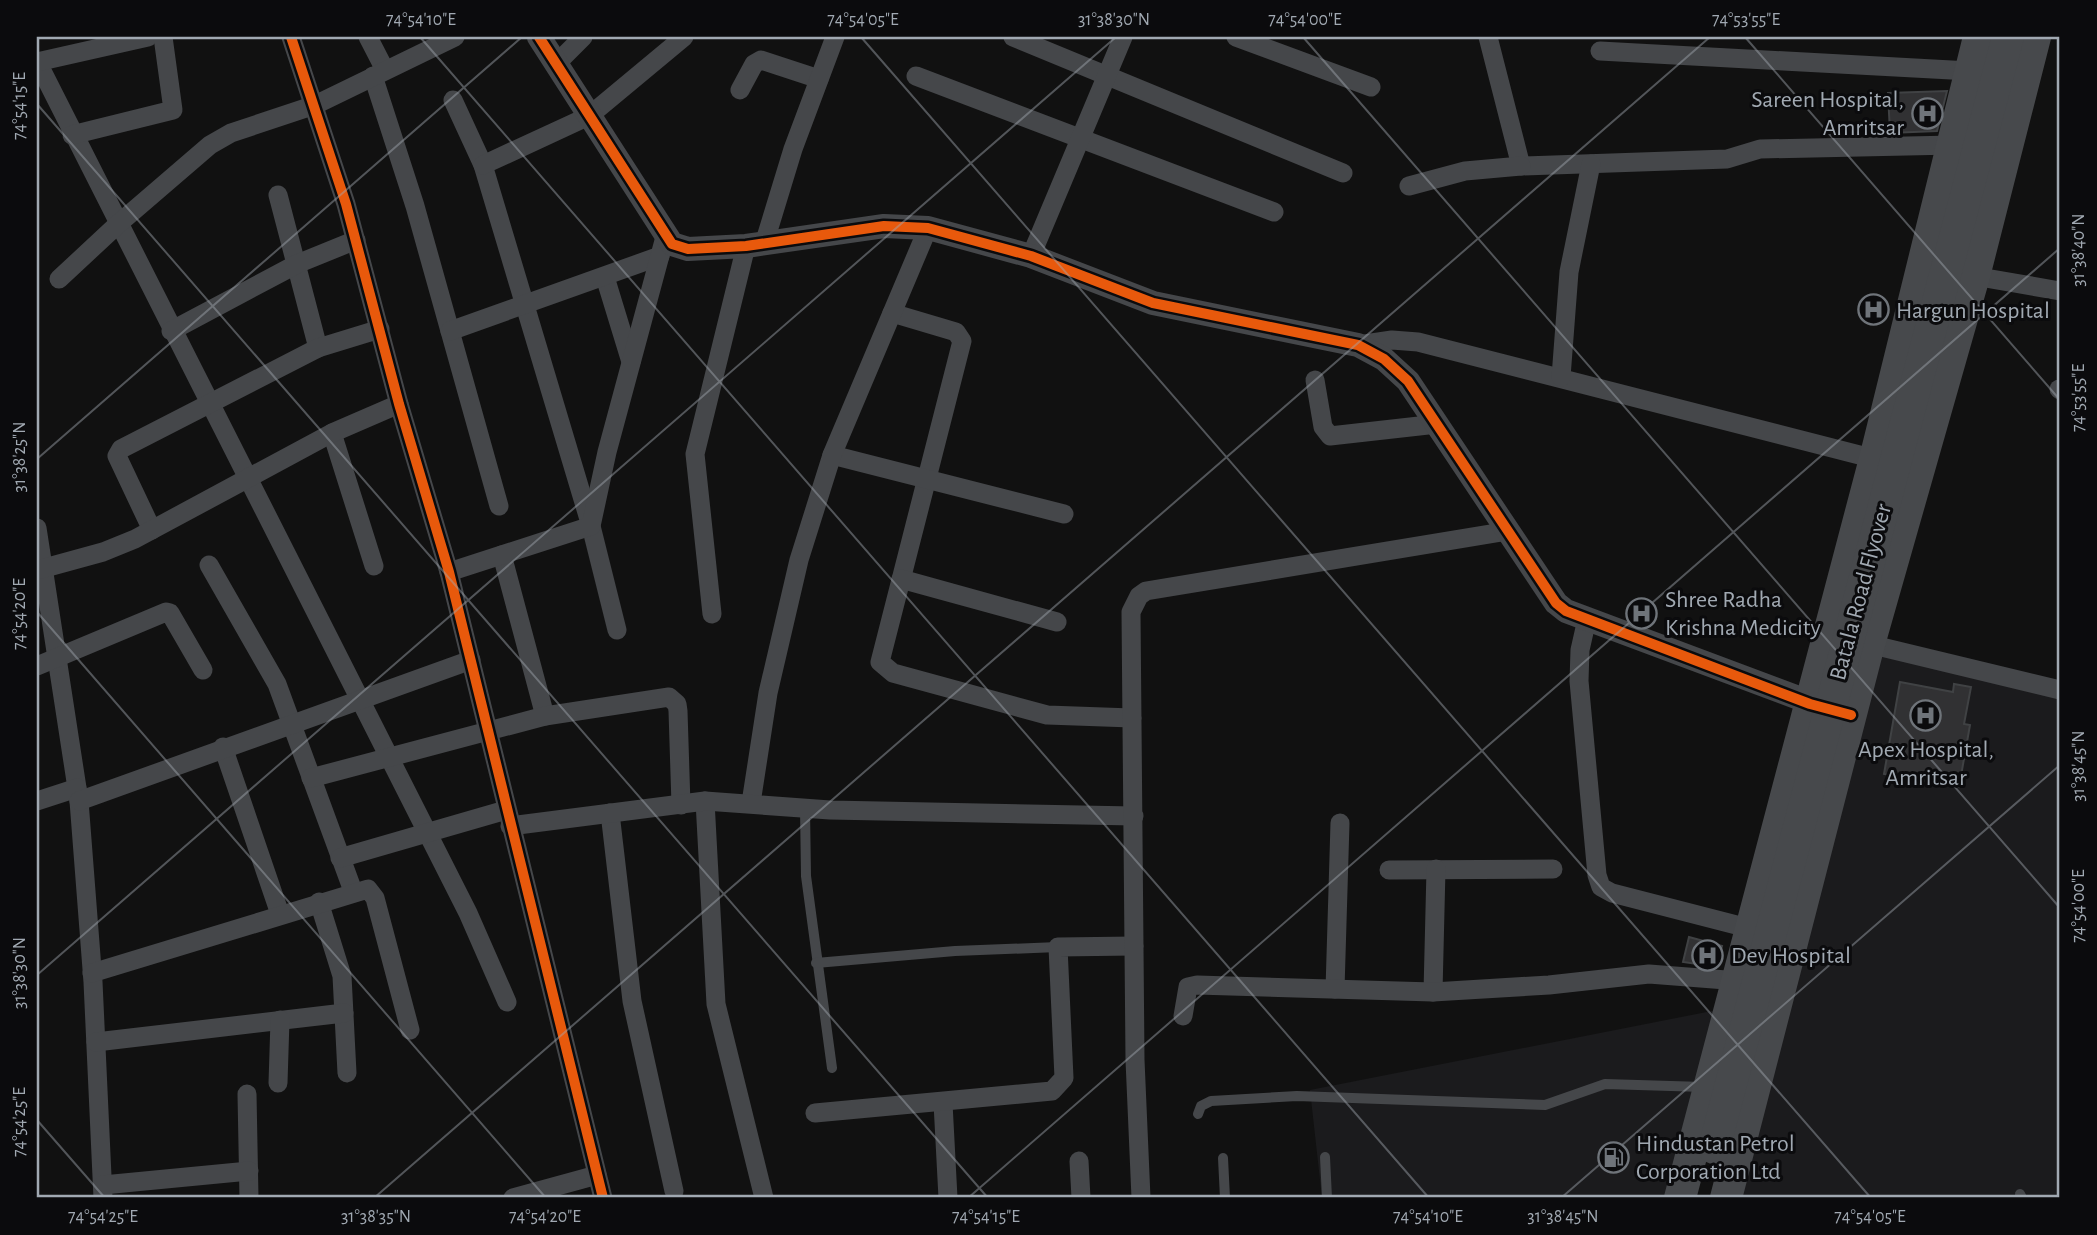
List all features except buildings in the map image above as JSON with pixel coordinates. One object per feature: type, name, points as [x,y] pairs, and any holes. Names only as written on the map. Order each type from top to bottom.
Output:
[{"type":"main road","points":[[1680,1198],[1875,459],[1979,37]]},
{"type":"main road","name":"Batala Road Flyover","points":[[1707,1198],[1714,1149],[1846,638],[2008,37]]},
{"type":"main road","points":[[1726,1198],[1869,644],[1974,276],[2035,37]]},
{"type":"main road","name":"Batala Road Flyover","points":[[1692,1198],[1697,1179],[1714,1149]]},
{"type":"street","points":[[148,37],[37,62],[208,405],[250,478],[357,699],[468,914],[507,1002]]},
{"type":"street","points":[[72,135],[173,110],[163,37]]},
{"type":"street","points":[[291,37],[315,105],[356,240],[399,404],[449,572],[603,1198]]},
{"type":"street","points":[[368,37],[499,506]]},
{"type":"street","points":[[539,37],[589,116],[662,246],[591,526]]},
{"type":"street","points":[[556,64],[583,37]]},
{"type":"street","points":[[483,165],[589,116],[684,37]]},
{"type":"street","points":[[712,614],[695,454],[755,245],[835,37]]},
{"type":"street","points":[[1013,37],[1343,173]]},
{"type":"street","points":[[1031,256],[1124,37]]},
{"type":"street","points":[[1236,37],[1371,87]]},
{"type":"street","points":[[1488,37],[1521,166]]},
{"type":"street","points":[[59,279],[210,145],[231,133],[315,105],[448,38]]},
{"type":"street","points":[[1600,51],[1970,71]]},
{"type":"street","points":[[740,90],[754,64],[761,60],[819,79]]},
{"type":"street","points":[[916,76],[1274,212]]},
{"type":"street","points":[[453,100],[483,165],[591,526],[617,631]]},
{"type":"street","points":[[1409,186],[1465,171],[1521,166],[1727,159],[1760,149],[1954,145]]},
{"type":"street","points":[[1561,377],[1569,272],[1591,164]]},
{"type":"street","points":[[278,195],[318,348]]},
{"type":"street","points":[[450,331],[605,277],[662,246],[672,244],[688,249],[755,245],[884,226],[928,228],[1031,256],[1153,303],[1358,345],[1406,340],[1561,377],[1875,459]]},
{"type":"street","points":[[751,803],[768,693],[786,610],[832,455],[928,228]]},
{"type":"street","points":[[171,331],[297,264],[356,240]]},
{"type":"street","points":[[1974,276],[2060,291]]},
{"type":"street","points":[[605,277],[631,363]]},
{"type":"street","points":[[892,313],[961,336],[928,480],[879,656],[880,662],[888,671],[1046,715],[1132,718]]},
{"type":"street","points":[[152,530],[117,456],[126,445],[318,348],[380,329]]},
{"type":"street","points":[[1358,345],[1396,368],[1437,424],[1548,595],[1566,611],[1810,704],[1851,715]]},
{"type":"street","points":[[1315,380],[1324,427],[1330,436],[1437,424]]},
{"type":"street","points":[[41,569],[103,552],[152,530],[332,433],[399,404]]},
{"type":"street","points":[[332,433],[374,566]]},
{"type":"street","points":[[832,455],[1064,514]]},
{"type":"street","points":[[449,572],[591,526]]},
{"type":"street","points":[[37,528],[46,664],[78,795],[92,973],[103,1192],[249,1171]]},
{"type":"street","points":[[1141,1198],[1134,946],[1130,612],[1139,596],[1146,591],[1508,531]]},
{"type":"street","points":[[502,555],[545,716]]},
{"type":"street","points":[[209,565],[263,655],[291,722],[353,891]]},
{"type":"street","points":[[901,579],[1057,622]]},
{"type":"street","points":[[46,664],[166,612],[170,613],[204,670]]},
{"type":"street","points":[[1587,619],[1580,650],[1579,681],[1597,875],[1601,887],[1612,893],[1752,929]]},
{"type":"street","points":[[1869,644],[2053,688]]},
{"type":"street","points":[[37,801],[78,795],[471,660]]},
{"type":"street","points":[[311,778],[545,716],[662,697],[674,700],[678,711],[681,804]]},
{"type":"street","points":[[223,747],[280,914]]},
{"type":"street","points":[[705,802],[716,1004],[764,1198]]},
{"type":"street","points":[[340,858],[425,833],[508,818],[610,813],[705,802],[805,808],[1134,816]]},
{"type":"street","points":[[610,813],[632,1001],[674,1191]]},
{"type":"street","points":[[1335,989],[1340,822]]},
{"type":"street","points":[[1433,992],[1436,869]]},
{"type":"street","points":[[1390,870],[1553,869]]},
{"type":"street","points":[[92,973],[368,888],[375,898],[410,1030]]},
{"type":"street","points":[[319,902],[342,976],[346,1073]]},
{"type":"street","points":[[815,1114],[1052,1091],[1062,1084],[1058,947],[1134,946]]},
{"type":"street","points":[[1183,1016],[1185,992],[1192,986],[1433,992],[1549,985],[1649,974],[1739,981]]},
{"type":"street","points":[[96,1042],[344,1013]]},
{"type":"street","points":[[278,1083],[280,1020]]},
{"type":"street","points":[[247,1094],[249,1198]]},
{"type":"street","points":[[943,1103],[948,1198]]},
{"type":"street","points":[[1079,1161],[1081,1198]]},
{"type":"street","points":[[513,1198],[597,1175]]},
{"type":"lane","points":[[805,808],[806,876],[832,1068]]},
{"type":"lane","points":[[816,963],[955,951],[1058,947]]},
{"type":"lane","points":[[1198,1114],[1204,1103],[1297,1096],[1545,1105],[1605,1084],[1711,1087]]},
{"type":"lane","points":[[1325,1157],[1326,1198]]},
{"type":"lane","points":[[1223,1158],[1225,1198]]},
{"type":"shaded area","points":[[1882,651],[2060,691],[2060,1198],[1739,1198]]},
{"type":"shaded area","points":[[1722,1009],[1671,1198],[1322,1198],[1310,1090]]},
{"type":"cycle path","points":[[291,37],[346,204],[399,404],[449,572],[603,1198]]},
{"type":"cycle path","points":[[539,37],[672,244],[688,249],[746,246],[884,226],[928,228],[1031,256],[1153,303],[1358,345],[1384,359],[1408,381],[1556,603],[1566,611],[1810,704],[1851,715]]},
{"type":"place","name":"Sareen Hospital, Amritsar","points":[[1927,113]]},
{"type":"place","name":"Hargun Hospital","points":[[1873,310]]},
{"type":"place","name":"Shree Radha Krishna Medicity","points":[[1642,613]]},
{"type":"place","name":"Apex Hospital, Amritsar","points":[[1926,715]]},
{"type":"place","name":"Dev Hospital","points":[[1708,955]]},
{"type":"place","name":"Hindustan Petrol Corporation Ltd","points":[[1613,1157]]}]
